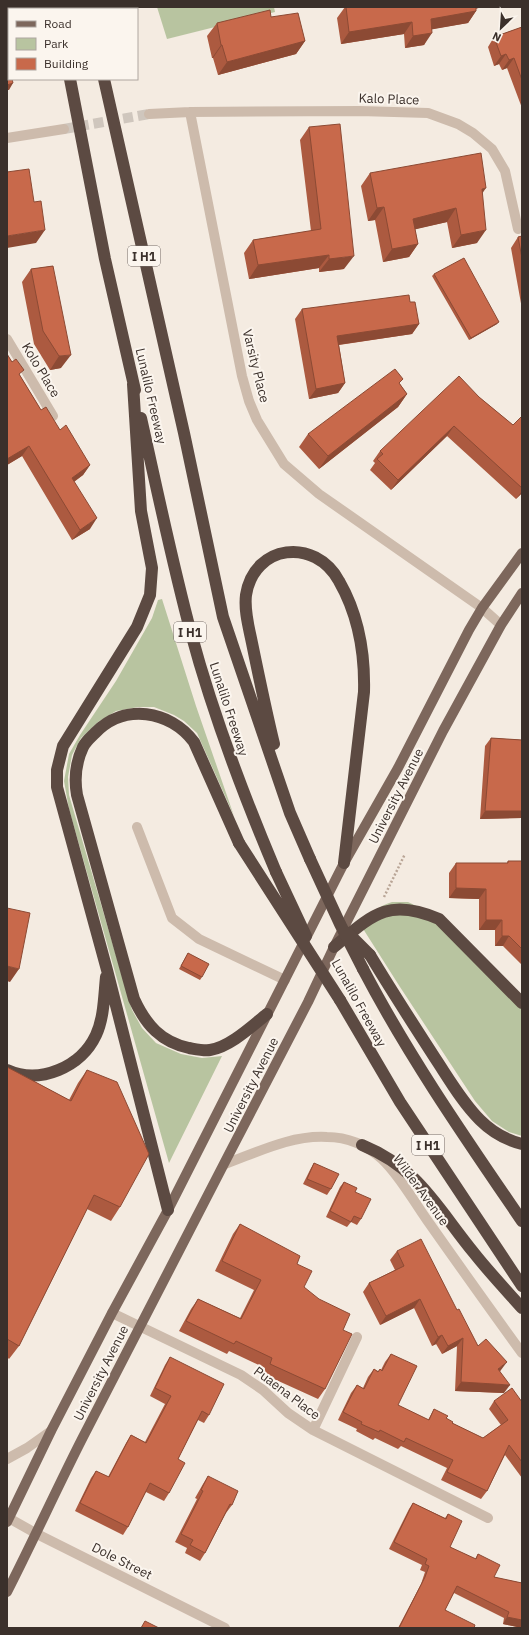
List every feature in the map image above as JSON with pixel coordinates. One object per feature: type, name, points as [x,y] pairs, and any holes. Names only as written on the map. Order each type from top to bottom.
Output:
[{"type":"highway","name":"Lunalilo Freeway","points":[[70,80],[105,259],[190,632],[208,693],[251,813],[276,872],[303,929],[340,1000],[400,1102],[522,1286]]},
{"type":"highway","name":"Lunalilo Freeway","points":[[104,80],[182,425],[223,616],[290,813],[340,925],[399,1033],[444,1106],[522,1221]]},
{"type":"highway","points":[[133,384],[141,511],[152,568],[150,594],[137,627],[63,746],[57,770],[57,787],[107,970],[168,1210]]},
{"type":"highway","points":[[290,813],[262,696],[246,603],[249,584],[260,567],[274,555],[293,552],[311,555],[320,560],[333,572],[339,581],[357,626],[362,648],[365,673],[364,692],[344,863]]},
{"type":"highway","points":[[268,1014],[230,1042],[211,1050],[195,1049],[167,1041],[146,1023],[134,999],[77,795],[75,783],[76,772],[84,745],[105,723],[126,715],[148,714],[173,722],[186,731],[194,742],[239,843],[340,1000]]},
{"type":"highway","points":[[334,947],[366,920],[376,914],[395,909],[423,912],[439,919],[522,1003]]},
{"type":"highway","points":[[340,925],[370,955],[404,1011],[458,1093],[473,1112],[481,1121],[498,1134],[522,1144]]},
{"type":"highway","points":[[7,1070],[22,1075],[35,1076],[48,1074],[71,1064],[81,1056],[89,1047],[100,1024],[107,970]]},
{"type":"highway","points":[[362,1145],[383,1154],[407,1171],[440,1208],[474,1253],[522,1308]]},
{"type":"main road","name":"University Avenue","points":[[8,1519],[51,1431],[112,1313],[168,1210],[344,863],[398,768],[482,608],[522,553]]},
{"type":"main road","name":"University Avenue","points":[[7,1592],[139,1327],[308,1002],[334,947],[443,731],[501,625],[522,593]]},
{"type":"street","name":"Kalo Place","points":[[190,112],[360,111],[428,113],[448,120],[473,133],[492,149],[505,171],[518,229]]},
{"type":"street","points":[[149,114],[190,112]]},
{"type":"street","name":"Varsity Place","points":[[190,112],[242,376],[249,402],[257,420],[284,464],[301,479],[376,534],[482,608],[501,625]]},
{"type":"street","points":[[7,138],[64,129]]},
{"type":"street","name":"Kolo Place","points":[[7,338],[53,416]]},
{"type":"street","points":[[137,827],[172,918],[199,939],[285,980]]},
{"type":"street","name":"Wilder Avenue","points":[[225,1164],[293,1139],[328,1137],[362,1145],[381,1158],[397,1176],[423,1215],[522,1353]]},
{"type":"street","name":"Puaena Place","points":[[112,1313],[241,1375],[263,1390],[288,1413],[313,1430],[488,1518]]},
{"type":"street","points":[[313,1430],[357,1337]]},
{"type":"street","points":[[7,1459],[27,1448],[51,1431]]},
{"type":"street","name":"Dole Street","points":[[8,1519],[225,1628]]},
{"type":"path","points":[[382,901],[405,854]]},
{"type":"green space","points":[[157,7],[274,7],[275,12],[167,39]]},
{"type":"green space","points":[[162,599],[196,706],[234,816],[197,733],[184,721],[174,715],[154,707],[138,707],[116,711],[98,722],[81,738],[72,755],[68,777],[69,795],[132,1010],[142,1028],[156,1043],[181,1054],[202,1058],[222,1056],[169,1163],[69,809],[64,781],[69,754],[116,681],[152,618],[158,600]]},
{"type":"green space","points":[[392,902],[408,902],[425,910],[522,1008],[522,1136],[509,1132],[492,1121],[475,1101],[360,924],[378,908]]},
{"type":"building","points":[[346,7],[476,7],[476,11],[431,19],[432,33],[413,36],[412,22],[349,32]]},
{"type":"building","points":[[270,10],[271,17],[298,13],[305,41],[227,62],[221,45],[217,23]]},
{"type":"building","points":[[522,27],[522,80],[514,58],[509,60],[506,54],[501,56],[494,37]]},
{"type":"building","points":[[7,52],[8,80],[12,80],[13,83],[7,85]]},
{"type":"building","points":[[340,124],[354,256],[329,259],[329,255],[258,265],[253,240],[321,229],[309,127]]},
{"type":"building","points":[[481,153],[486,188],[482,189],[486,230],[461,235],[456,208],[413,219],[418,244],[392,249],[384,207],[377,208],[370,173]]},
{"type":"building","points":[[29,169],[34,202],[41,201],[45,230],[7,236],[7,172]]},
{"type":"building","points":[[522,236],[522,258],[518,237]]},
{"type":"building","points":[[464,258],[499,322],[471,338],[434,274]]},
{"type":"building","points":[[53,266],[71,355],[59,356],[43,331],[31,269]]},
{"type":"building","points":[[409,295],[410,302],[415,302],[419,324],[337,336],[345,383],[316,389],[302,309]]},
{"type":"building","points":[[7,354],[12,362],[16,359],[24,370],[19,374],[41,410],[46,407],[60,430],[66,425],[90,465],[72,478],[97,518],[80,530],[29,446],[7,459]]},
{"type":"building","points":[[395,369],[403,379],[399,383],[407,394],[328,456],[308,434]]},
{"type":"building","points":[[459,376],[479,397],[513,425],[522,416],[522,488],[454,426],[398,480],[377,459],[383,454],[380,451]]},
{"type":"building","points":[[491,738],[522,740],[522,811],[485,811]]},
{"type":"building","points":[[508,861],[522,861],[522,949],[509,936],[502,936],[502,920],[486,920],[486,889],[456,888],[456,863],[508,863]]},
{"type":"building","points":[[7,908],[30,913],[19,969],[7,966]]},
{"type":"building","points":[[188,953],[209,964],[202,977],[181,966]]},
{"type":"building","points":[[7,1067],[71,1101],[87,1070],[117,1082],[149,1154],[120,1207],[94,1195],[19,1346],[7,1339]]},
{"type":"building","points":[[314,1163],[339,1174],[331,1189],[307,1179]]},
{"type":"building","points":[[344,1182],[357,1188],[355,1192],[371,1199],[361,1219],[354,1216],[351,1222],[330,1211]]},
{"type":"building","points":[[240,1224],[300,1256],[297,1264],[312,1271],[304,1287],[319,1299],[350,1314],[343,1330],[352,1334],[325,1389],[270,1364],[272,1358],[236,1341],[234,1344],[186,1321],[198,1299],[241,1319],[261,1280],[222,1261]]},
{"type":"building","points":[[421,1239],[457,1310],[459,1309],[478,1346],[486,1339],[507,1362],[498,1369],[510,1385],[461,1382],[463,1338],[448,1346],[442,1335],[438,1337],[420,1299],[386,1316],[369,1283],[404,1266],[397,1251]]},
{"type":"building","points":[[391,1354],[417,1366],[398,1405],[429,1420],[434,1409],[448,1416],[446,1418],[453,1422],[452,1423],[483,1438],[508,1420],[494,1401],[512,1388],[522,1402],[522,1462],[509,1445],[487,1491],[447,1472],[453,1460],[406,1438],[404,1442],[380,1430],[379,1432],[361,1424],[362,1422],[343,1412],[357,1385],[364,1389],[374,1369],[378,1372],[380,1369],[382,1371]]},
{"type":"building","points":[[170,1357],[224,1384],[209,1415],[202,1411],[178,1459],[185,1463],[169,1493],[150,1483],[128,1527],[80,1503],[96,1471],[109,1477],[131,1435],[146,1443],[171,1396],[155,1388]]},
{"type":"building","points":[[208,1476],[238,1491],[232,1505],[230,1504],[205,1553],[190,1545],[193,1540],[181,1534],[203,1491],[201,1490]]},
{"type":"building","points":[[413,1503],[446,1519],[448,1514],[462,1521],[450,1547],[476,1559],[478,1554],[500,1565],[494,1577],[522,1583],[522,1620],[507,1617],[509,1612],[457,1586],[445,1610],[475,1625],[474,1628],[399,1628],[429,1566],[425,1564],[427,1559],[394,1542]]},
{"type":"building","points":[[145,1621],[159,1628],[141,1628]]},
{"type":"tunnel","points":[[64,129],[149,114]]}]
